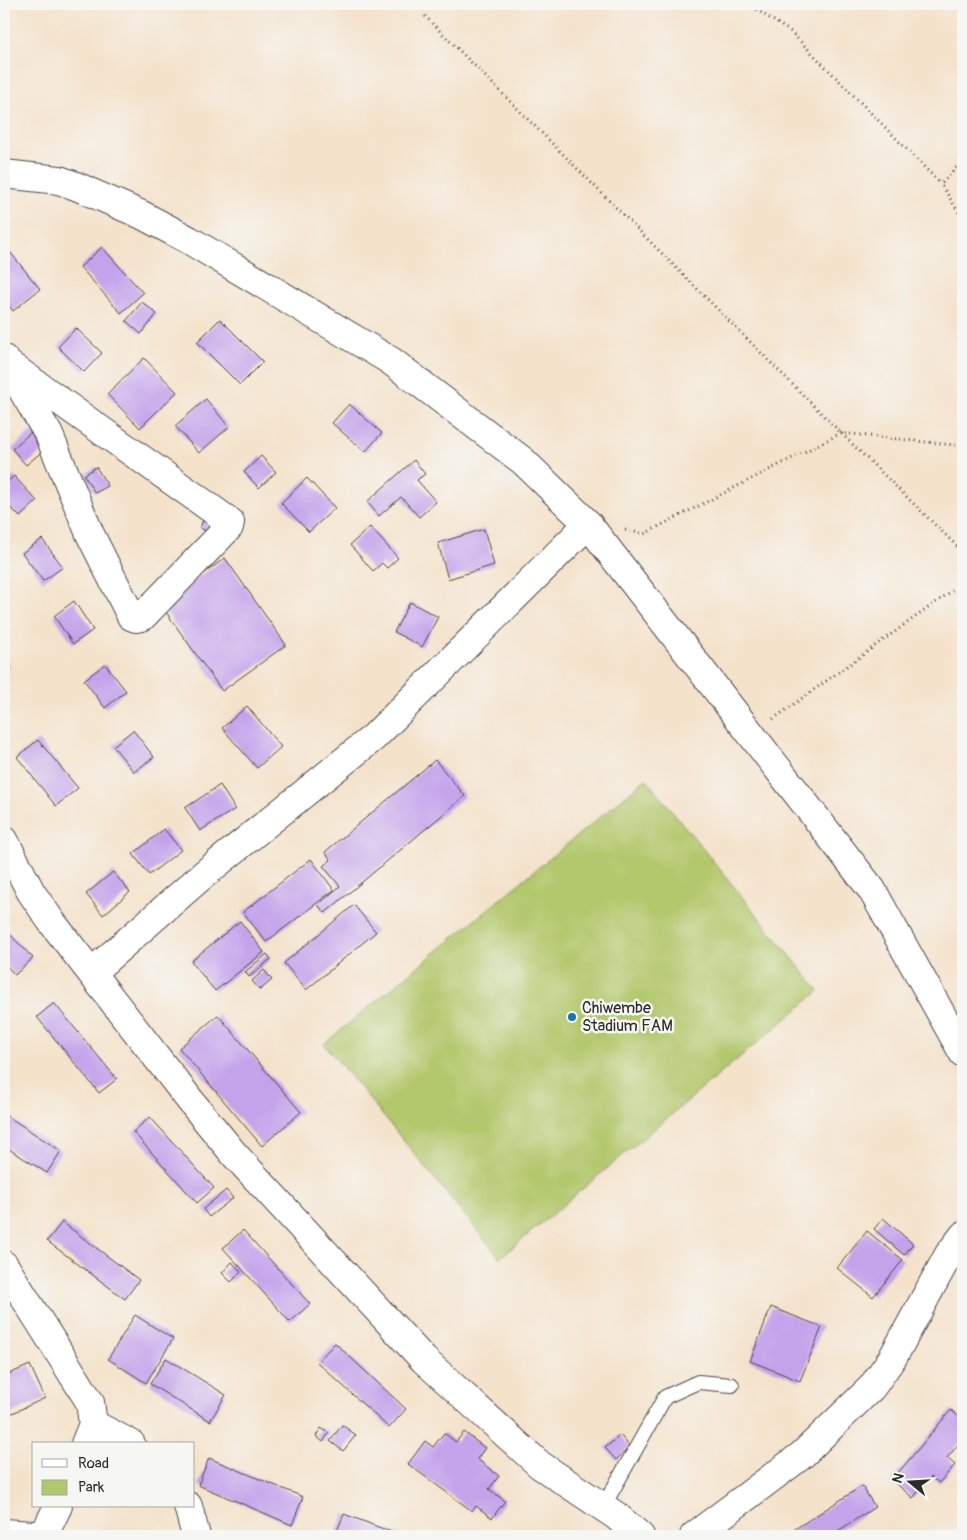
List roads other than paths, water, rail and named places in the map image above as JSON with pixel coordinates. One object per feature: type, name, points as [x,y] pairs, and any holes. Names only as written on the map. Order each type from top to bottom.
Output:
[{"type":"street","points":[[4,174],[59,180],[150,220],[243,272],[391,361],[503,444],[588,524],[872,890],[963,1053]]},
{"type":"street","points":[[6,362],[230,522],[229,527],[142,617],[136,618],[131,616],[90,534],[48,435],[6,362]]},
{"type":"street","points":[[92,972],[203,875],[374,737],[588,524]]},
{"type":"street","points":[[4,840],[31,892],[51,921],[234,1154],[424,1360],[520,1448],[551,1473],[603,1507],[640,1536]]},
{"type":"street","points":[[694,1536],[802,1456],[872,1387],[893,1357],[949,1254],[963,1236]]},
{"type":"street","points":[[4,1265],[83,1389],[93,1411],[89,1434],[123,1442]]},
{"type":"street","points":[[4,1533],[46,1536],[57,1508]]},
{"type":"street","points":[[189,1508],[196,1536]]},
{"type":"lane","points":[[603,1507],[665,1397],[698,1382],[732,1386]]},
{"type":"place","name":"Chiwembe Stadium FAM","points":[[572,1017]]}]
